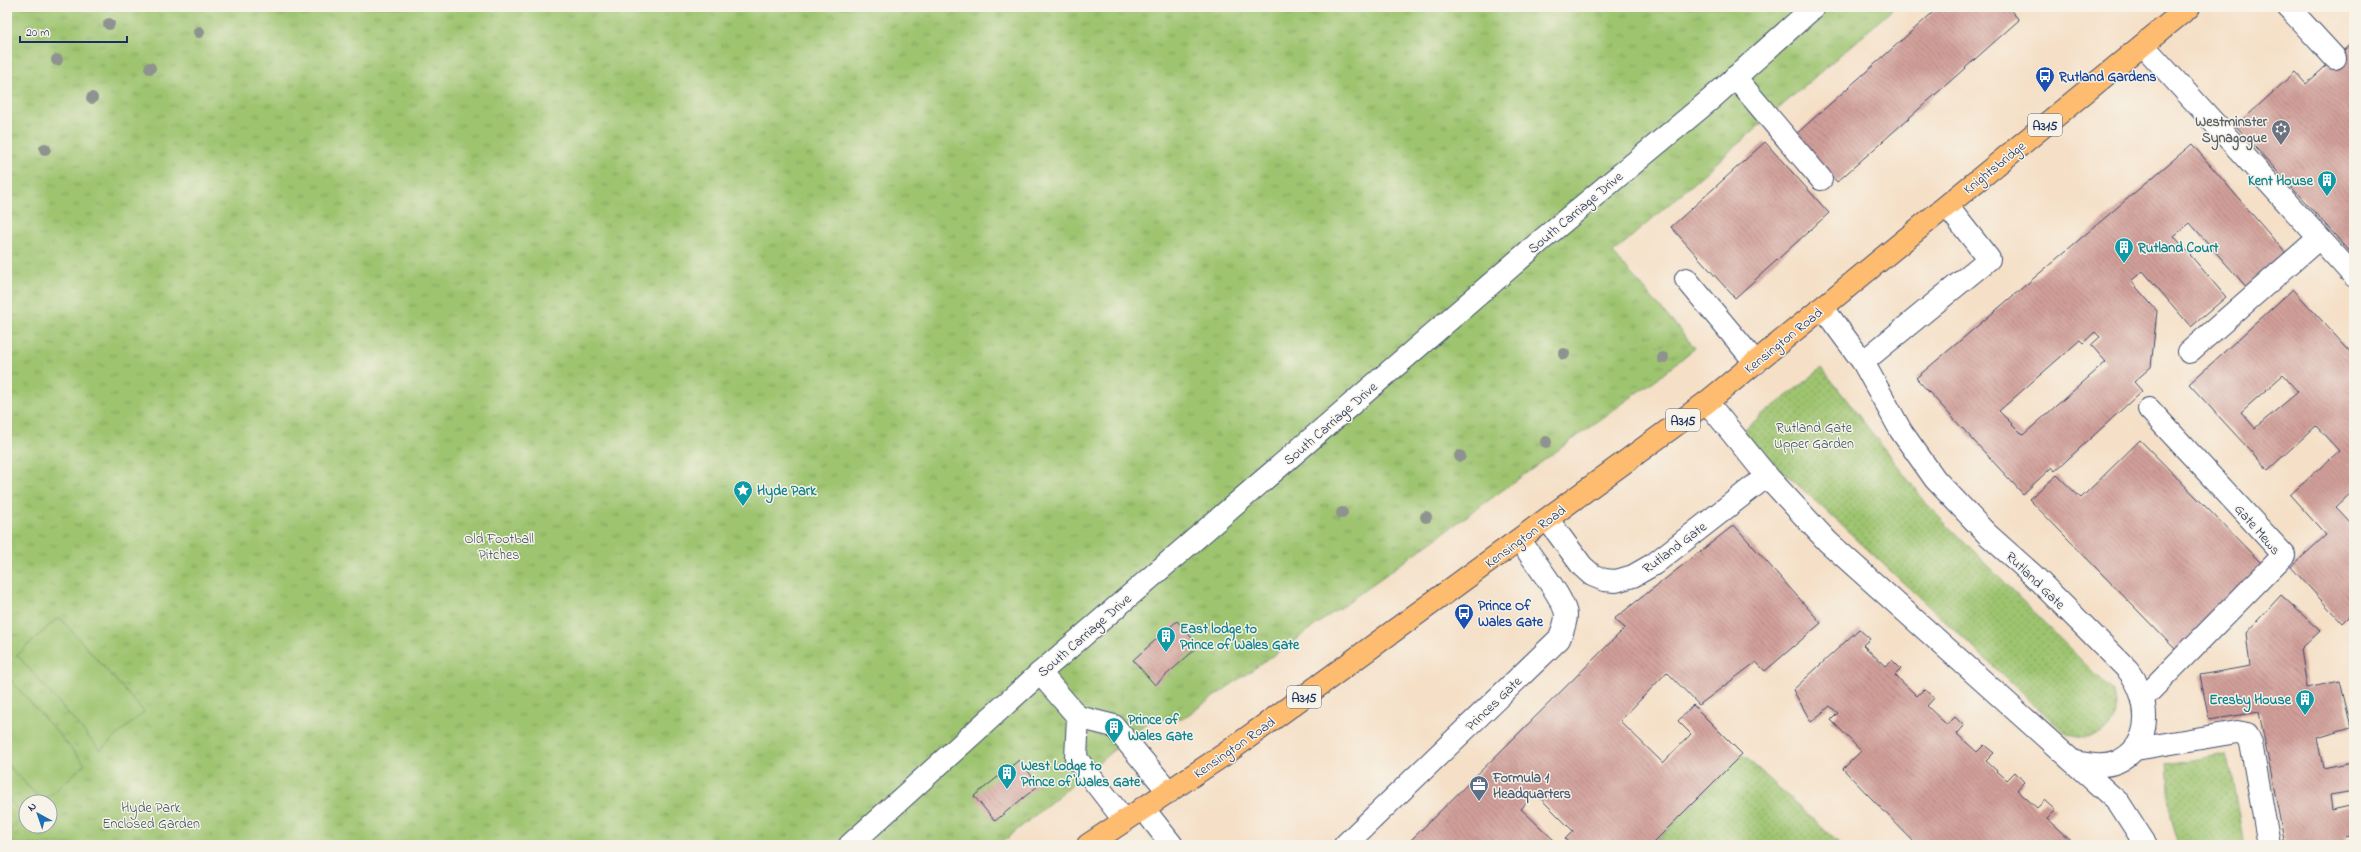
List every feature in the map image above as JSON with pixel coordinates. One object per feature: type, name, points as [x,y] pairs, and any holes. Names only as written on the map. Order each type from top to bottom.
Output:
[{"type":"main road","name":"Knightsbridge","points":[[1947,206],[2189,7]]},
{"type":"main road","name":"Kensington Road","points":[[1088,845],[1238,745],[1548,520],[1707,402],[1947,206]]},
{"type":"street","name":"South Carriage Drive","points":[[850,845],[1040,673],[1538,244],[1735,77],[1814,7]]},
{"type":"street","points":[[2288,7],[2335,58]]},
{"type":"street","points":[[2143,45],[2354,276]]},
{"type":"street","points":[[1735,77],[1822,179]]},
{"type":"street","points":[[1863,362],[1989,259],[1947,206]]},
{"type":"street","points":[[2189,352],[2320,238]]},
{"type":"street","points":[[1686,279],[1756,363]]},
{"type":"street","name":"Rutland Gate","points":[[1823,308],[1863,362],[1901,431],[1935,478],[1987,534],[2033,575],[2128,670],[2138,683],[2144,698],[2143,730],[2136,749]]},
{"type":"street","points":[[1707,402],[1767,476],[1828,542],[2119,803],[2146,845]]},
{"type":"street","name":"Gate Mews","points":[[2144,698],[2284,556],[2149,409]]},
{"type":"street","name":"Rutland Gate","points":[[1548,520],[1582,566],[1592,575],[1604,580],[1616,581],[1634,576],[1654,564],[1767,476]]},
{"type":"street","name":"Princes Gate","points":[[1345,845],[1559,639],[1564,627],[1566,614],[1559,599],[1520,540]]},
{"type":"street","points":[[1040,673],[1078,717],[1114,726],[1169,792]]},
{"type":"street","points":[[1078,717],[1076,758],[1124,820]]},
{"type":"street","points":[[2074,762],[2100,766],[2117,762],[2136,749],[2237,732],[2247,734],[2251,743],[2269,845]]},
{"type":"street","points":[[1143,808],[1172,845]]},
{"type":"green space","name":"Hyde Park","points":[[7,7],[1895,7],[1613,253],[1695,348],[1662,375],[1298,638],[1182,719],[1151,719],[999,845],[7,845]]},
{"type":"green space","name":"Rutland Gate Upper Garden","points":[[1822,368],[1929,507],[2113,692],[2116,704],[2115,715],[2111,724],[2104,731],[2095,736],[2085,737],[2073,735],[2062,730],[1741,432]]},
{"type":"green space","points":[[59,617],[144,712],[100,750],[17,655]]},
{"type":"green space","points":[[7,676],[85,764],[52,794],[35,794],[7,764]]},
{"type":"green space","points":[[1742,754],[1841,845],[1652,845]]},
{"type":"green space","points":[[2221,755],[2227,756],[2229,761],[2244,845],[2179,845],[2171,817],[2167,764]]},
{"type":"green space","points":[[7,797],[18,810],[18,822],[7,832]]},
{"type":"building","points":[[1939,7],[2008,7],[2019,20],[1837,182],[1795,135]]},
{"type":"building","name":"Kent House","points":[[2354,41],[2354,256],[2236,126],[2295,72],[2306,84]]},
{"type":"building","points":[[1765,142],[1829,213],[1735,298],[1671,227]]},
{"type":"building","points":[[2192,144],[2288,256],[2249,290],[2190,223],[2174,236],[2226,297],[2191,327],[2143,271],[2131,281],[2157,311],[2151,367],[2134,382],[2142,391],[2055,471],[2052,467],[2023,494],[1916,378]],"holes":[[[2095,332],[2100,337],[2091,345],[2106,362],[2023,435],[1999,411],[2080,340],[2083,343]]]},
{"type":"building","points":[[2293,289],[2354,356],[2354,490],[2336,507],[2352,524],[2354,522],[2354,611],[2342,623],[2291,567],[2326,535],[2290,495],[2339,451],[2316,426],[2268,470],[2189,384]],"holes":[[[2283,375],[2298,392],[2255,428],[2241,412]]]},
{"type":"building","points":[[2140,440],[2263,565],[2177,651],[2029,499],[2057,475],[2081,498]]},
{"type":"building","points":[[1734,525],[1821,623],[1765,671],[1756,662],[1699,705],[1667,672],[1620,721],[1663,763],[1691,734],[1678,721],[1693,705],[1742,754],[1651,845],[1571,845],[1565,839],[1573,831],[1535,793],[1521,809],[1557,843],[1555,845],[1406,845],[1625,628],[1614,619]]},
{"type":"building","name":"Eresby House","points":[[2281,595],[2320,631],[2301,649],[2307,688],[2340,681],[2351,727],[2317,737],[2323,768],[2353,762],[2354,791],[2330,795],[2332,810],[2354,805],[2354,834],[2345,836],[2347,845],[2285,845],[2259,712],[2209,720],[2200,675],[2250,666],[2246,633]]},
{"type":"building","name":"East lodge to Prince of Wales Gate","points":[[1177,621],[1199,646],[1155,685],[1133,660]]},
{"type":"building","points":[[1859,629],[1870,639],[1863,645],[1885,666],[1892,660],[1901,669],[1895,675],[1917,696],[1924,689],[1934,698],[1927,706],[1947,725],[1955,717],[1964,726],[1957,734],[1977,752],[1984,745],[1994,753],[1986,761],[2007,780],[2015,772],[2024,782],[2017,790],[2037,808],[2045,800],[2056,810],[2047,819],[2070,840],[2065,845],[1917,845],[1843,769],[1861,751],[1831,720],[1838,713],[1830,706],[1811,722],[1793,690]]},
{"type":"building","name":"West Lodge to Prince of Wales Gate","points":[[1019,760],[1039,785],[995,821],[974,796]]},
{"type":"place","name":"Rutland Gardens","points":[[2045,93]]},
{"type":"place","name":"Westminster Synagogue","points":[[2281,146]]},
{"type":"place","name":"Kent House","points":[[2327,197]]},
{"type":"place","name":"Rutland Court","points":[[2124,264]]},
{"type":"place","name":"Hyde Park","points":[[743,507]]},
{"type":"place","name":"Prince Of Wales Gate","points":[[1464,630]]},
{"type":"place","name":"East lodge to Prince of Wales Gate","points":[[1166,653]]},
{"type":"place","name":"Eresby House","points":[[2305,716]]},
{"type":"place","name":"Prince of Wales Gate","points":[[1114,744]]},
{"type":"place","name":"West Lodge to Prince of Wales Gate","points":[[1007,790]]},
{"type":"place","name":"Formula 1 Headquarters","points":[[1479,802]]},
{"type":"park label","name":"Old Football Pitches","points":[[499,546]]},
{"type":"park label","name":"Hyde Park Enclosed Garden","points":[[151,816]]}]
